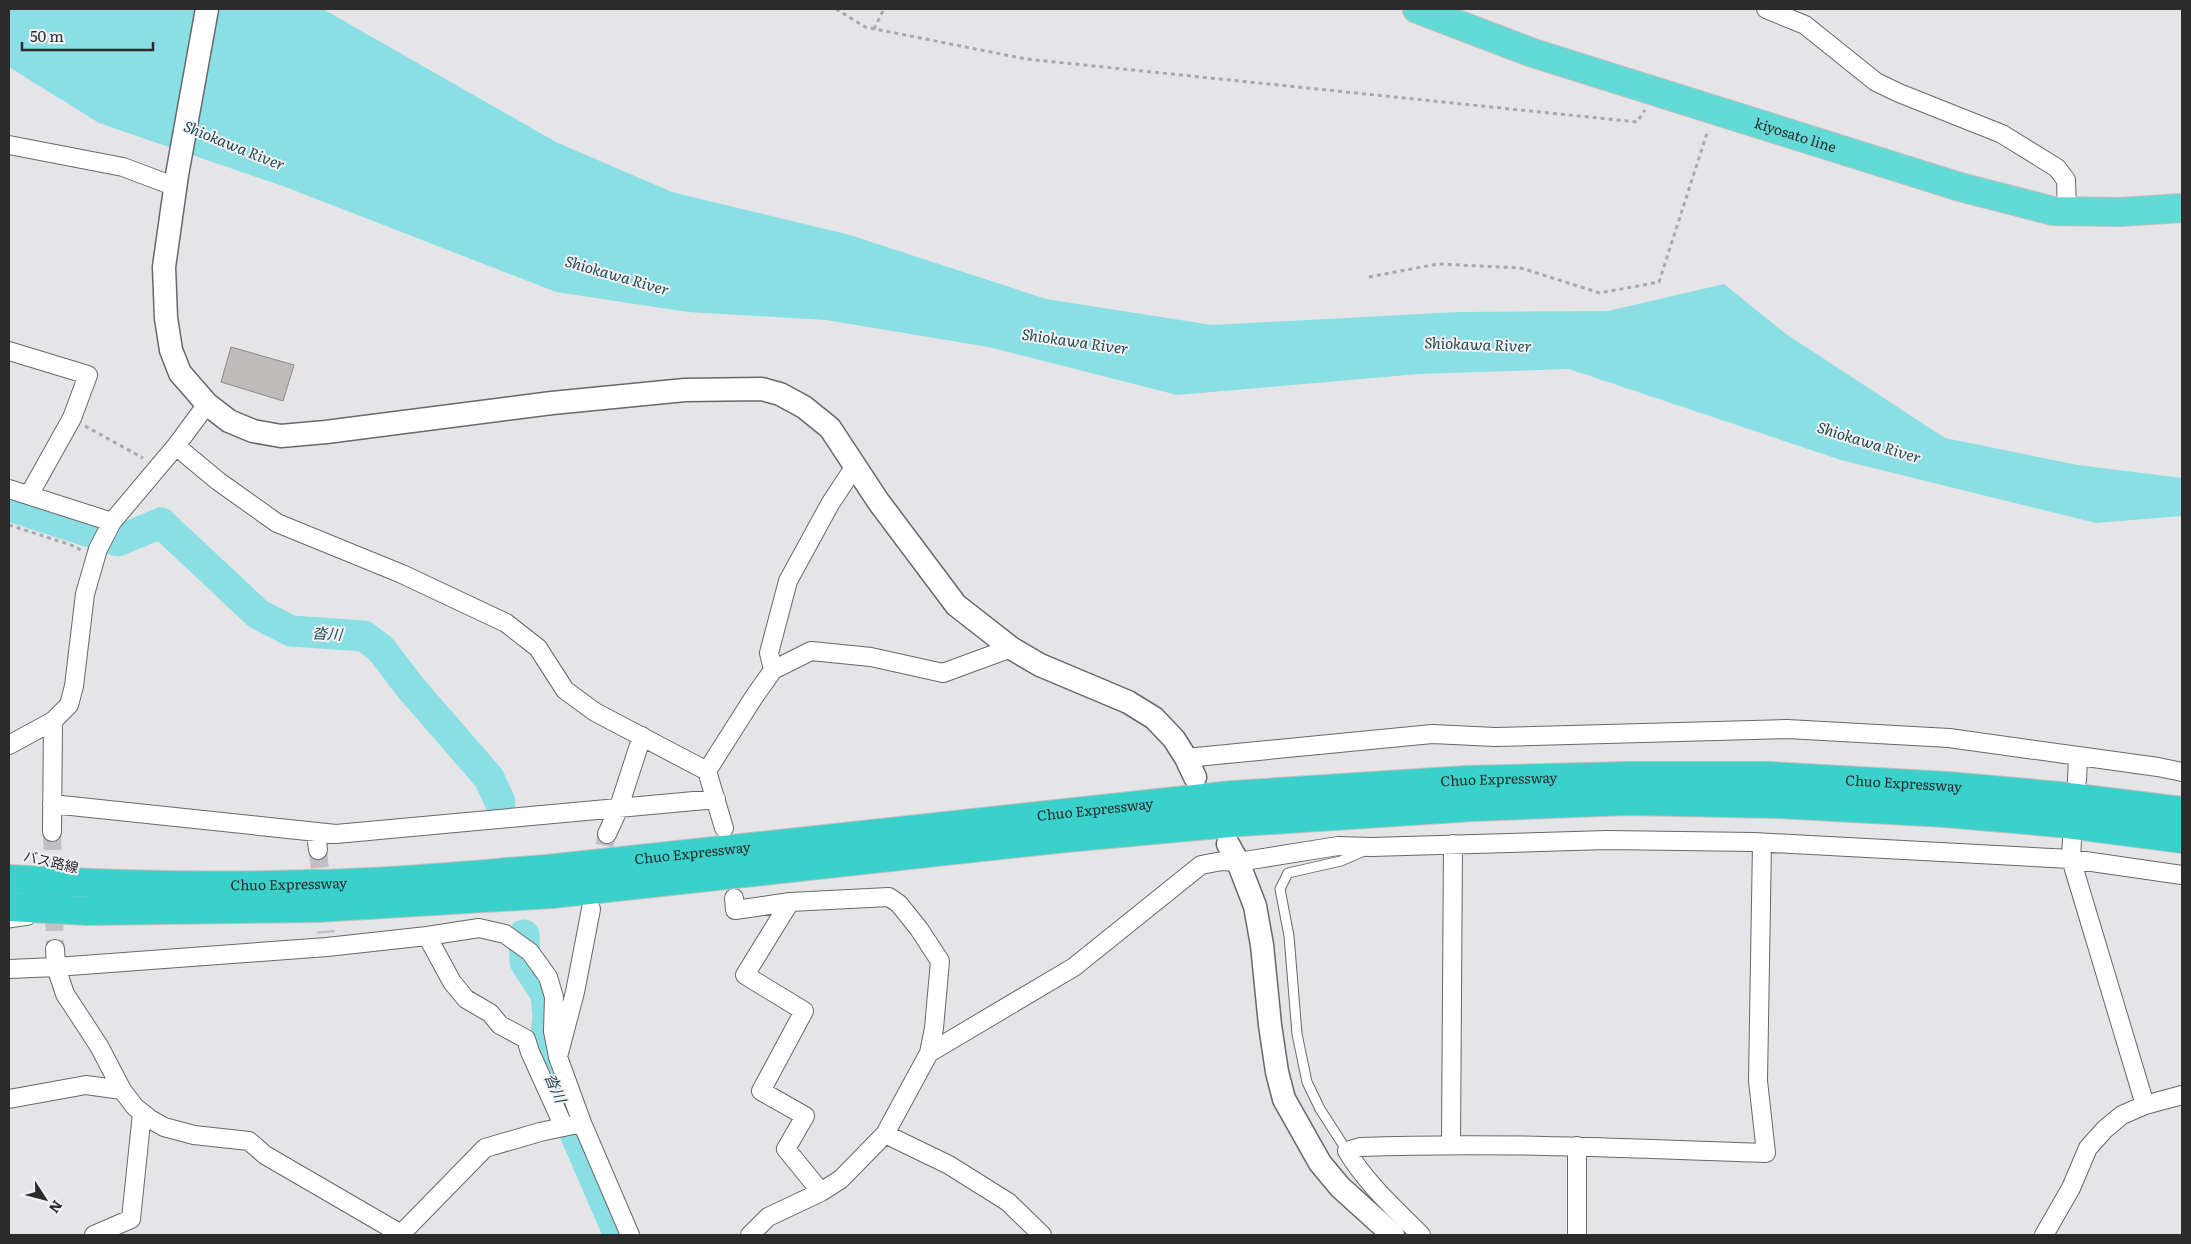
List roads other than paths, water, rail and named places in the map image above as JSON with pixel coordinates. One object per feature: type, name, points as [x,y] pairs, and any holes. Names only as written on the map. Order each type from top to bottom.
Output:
[{"type":"highway","name":"kiyosato line","points":[[1417,9],[1533,53],[1960,187],[2053,211],[2120,212],[2182,208]]},
{"type":"highway","name":"Chuo Expressway","points":[[18,875],[87,884],[309,884],[445,877],[557,868],[1232,795],[1466,780],[1626,776],[1770,776],[1967,788],[2060,796],[2182,811]]},
{"type":"highway","name":"Chuo Expressway","points":[[9,907],[88,911],[317,908],[552,894],[1066,838],[1241,822],[1473,807],[1619,802],[1777,804],[1945,813],[2060,823],[2182,839]]},
{"type":"street","points":[[207,9],[176,181],[164,268],[166,318],[171,350],[180,373],[207,404],[229,421],[253,431],[281,436],[326,432],[552,403],[685,390],[762,389],[780,394],[804,407],[830,428],[878,501],[956,605],[1011,648],[1056,672],[1128,702],[1154,718],[1174,739],[1191,767],[1432,734],[1495,737],[1787,729],[1949,738],[2182,772]]},
{"type":"street","points":[[1766,9],[1805,25],[1876,82],[2002,134],[2057,168],[2066,180],[2067,211]]},
{"type":"street","points":[[9,145],[123,167],[176,181]]},
{"type":"street","points":[[9,351],[88,375],[72,418],[29,495]]},
{"type":"street","points":[[9,745],[53,721],[63,713],[73,696],[85,594],[96,553],[110,525],[176,446],[207,404]]},
{"type":"street","points":[[176,446],[218,481],[277,523],[402,574],[506,622],[538,648],[565,690],[595,712],[708,771],[724,828]]},
{"type":"street","points":[[773,670],[769,653],[788,581],[830,504],[855,466]]},
{"type":"street","points":[[9,488],[110,525]]},
{"type":"street","points":[[708,771],[773,670],[811,651],[871,657],[943,672],[1011,648]]},
{"type":"street","points":[[52,832],[53,721]]},
{"type":"street","points":[[607,834],[618,810],[642,736]]},
{"type":"street","points":[[2077,781],[2078,756]]},
{"type":"street","points":[[52,804],[336,834],[618,810],[716,799]]},
{"type":"street","points":[[316,832],[318,850]]},
{"type":"street","points":[[929,1053],[1074,968],[1201,865],[1222,861],[1233,853],[1338,846],[1371,847],[1607,840],[1762,843],[2071,860],[2182,875]]},
{"type":"street","points":[[2072,840],[2071,860],[2145,1105]]},
{"type":"street","points":[[1421,1235],[1389,1203],[1354,1163],[1347,1152],[1360,1147],[1451,1144],[1577,1146],[1766,1153],[1758,1081],[1762,843]]},
{"type":"street","points":[[1451,1144],[1453,844]]},
{"type":"street","points":[[1233,853],[1255,906],[1262,945],[1277,1072],[1284,1099],[1320,1163],[1340,1187],[1393,1235]]},
{"type":"street","points":[[734,898],[735,910],[790,902],[889,897],[899,904],[919,929],[940,961],[934,1028],[929,1053],[885,1134],[841,1179],[821,1192],[768,1217],[750,1235]]},
{"type":"street","points":[[790,902],[745,975],[804,1011],[761,1091],[805,1116],[786,1149],[821,1192]]},
{"type":"street","points":[[548,1091],[561,1064],[591,910]]},
{"type":"street","points":[[9,969],[56,968],[326,940],[427,936],[479,928],[504,934],[530,952],[548,977],[554,997],[553,1031],[561,1064],[582,1123],[630,1235]]},
{"type":"street","points":[[427,936],[452,982],[466,999],[490,1014],[500,1024],[526,1039],[564,1126]]},
{"type":"street","points":[[55,950],[56,968],[65,994],[99,1046],[122,1090],[142,1113],[164,1127],[194,1134],[249,1142],[265,1155],[401,1235],[485,1148],[564,1126],[582,1123]]},
{"type":"street","points":[[9,1099],[86,1085],[122,1090]]},
{"type":"street","points":[[2044,1235],[2071,1188],[2088,1148],[2105,1129],[2122,1115],[2145,1105],[2182,1095]]},
{"type":"street","points":[[94,1235],[131,1219],[142,1113]]},
{"type":"street","points":[[885,1134],[948,1165],[1008,1202],[1042,1235]]},
{"type":"street","points":[[1577,1146],[1577,1235]]},
{"type":"lane","points":[[1347,1152],[1320,1109],[1307,1082],[1297,1034],[1289,936],[1280,889],[1288,873],[1342,861],[1371,847]]},
{"type":"lane","points":[[9,923],[88,911]]},
{"type":"water","name":"Shiokawa River","points":[[9,9],[323,9],[556,142],[672,192],[850,235],[1046,299],[1212,325],[1458,312],[1608,311],[1724,284],[1786,334],[1945,438],[2078,465],[2182,478],[2182,516],[2096,523],[1841,460],[1569,369],[1419,374],[1177,395],[989,347],[826,320],[688,312],[556,292],[288,188],[99,123],[9,67]]},
{"type":"waterway","name":"沓川","points":[[9,506],[118,541],[161,523],[258,614],[291,631],[364,636],[381,649],[410,687],[489,778],[500,802]]},
{"type":"waterway","name":"沓川","points":[[524,935],[525,962],[546,994],[548,1017],[545,1043],[546,1066],[619,1235]]},
{"type":"tunnel","points":[[52,832],[55,949]]},
{"type":"tunnel","points":[[599,872],[607,834]]},
{"type":"tunnel","points":[[318,850],[326,933]]}]
